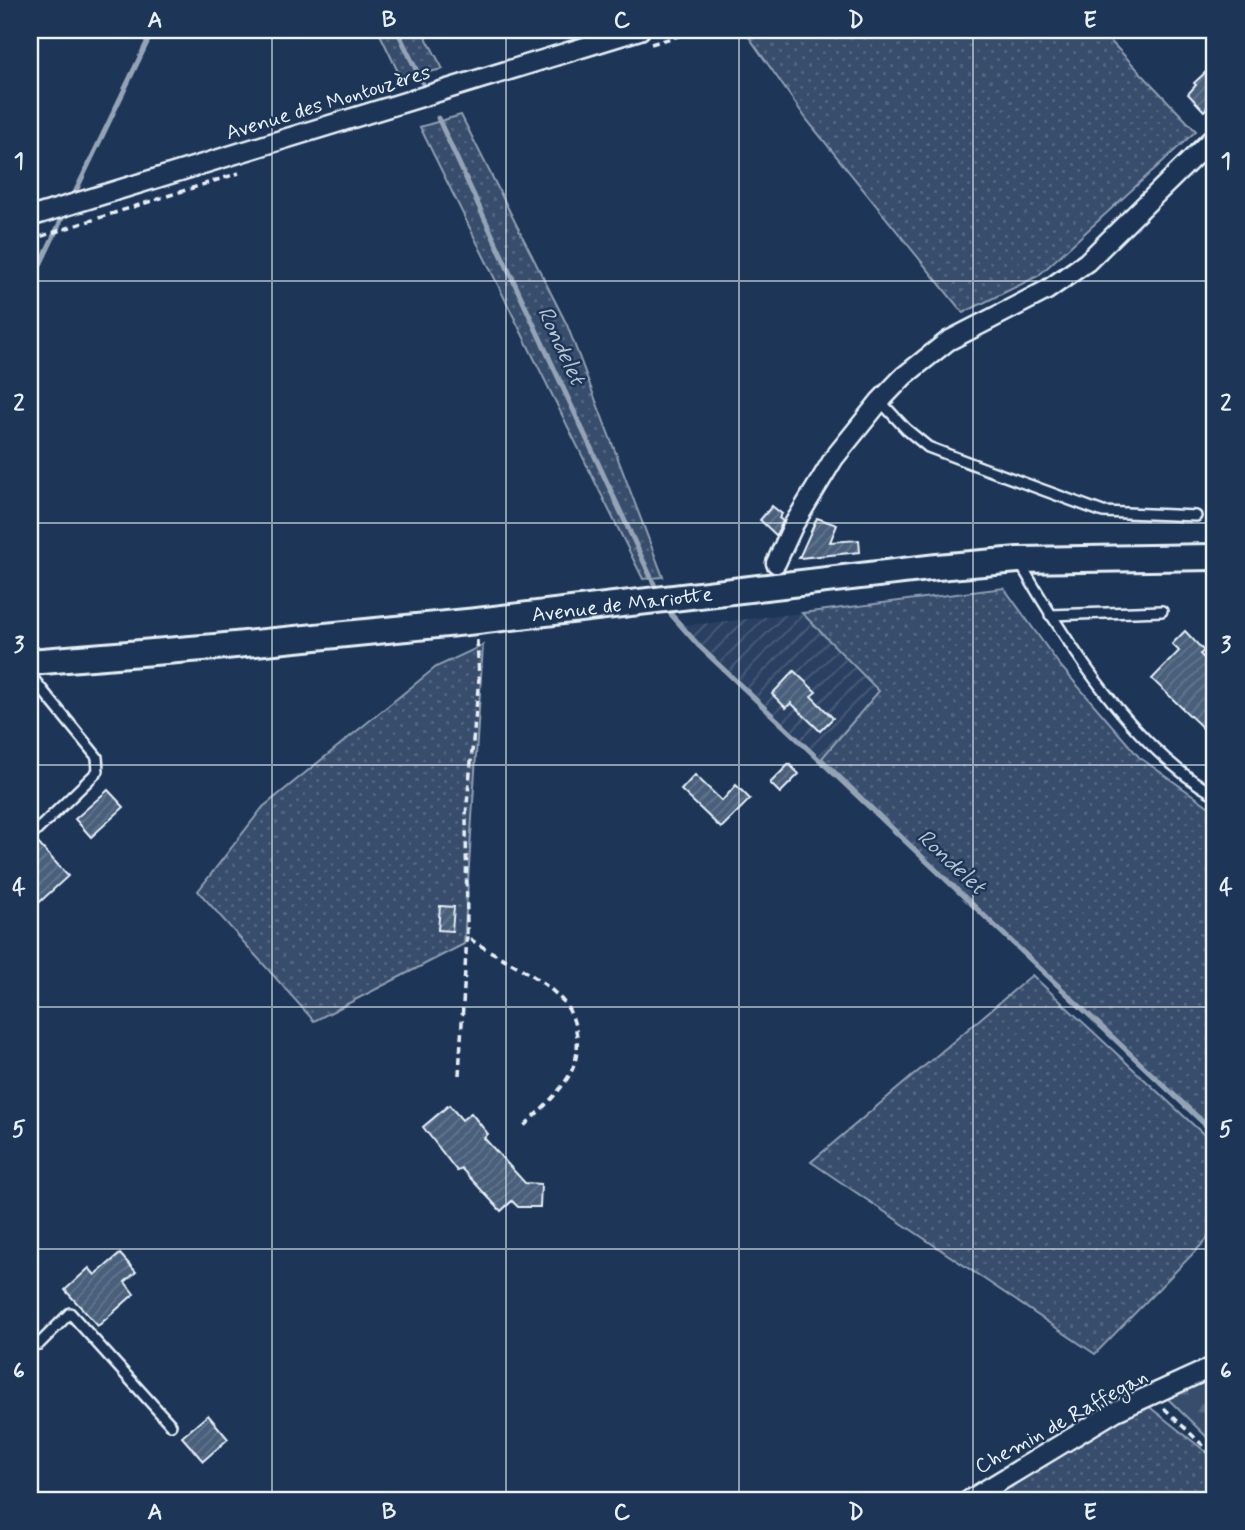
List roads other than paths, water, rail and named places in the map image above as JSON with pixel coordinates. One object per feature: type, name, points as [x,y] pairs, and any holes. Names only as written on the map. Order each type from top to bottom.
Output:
[{"type":"main road","name":"Avenue de Mariotte","points":[[30,662],[477,621],[883,573],[1018,560],[1215,557]]},
{"type":"street","name":"Avenue des Montouzères","points":[[36,216],[640,30]]},
{"type":"street","points":[[776,563],[794,524],[834,458],[904,376],[948,341],[1047,289],[1087,262],[1215,136]]},
{"type":"street","name":"Chemin de Raffegan","points":[[969,1500],[1116,1411],[1215,1366]]},
{"type":"lane","points":[[880,401],[906,429],[928,447],[1103,512],[1196,516]]},
{"type":"lane","points":[[1018,560],[1050,615],[1099,687],[1156,749],[1197,784],[1215,795]]},
{"type":"lane","points":[[1050,615],[1162,611]]},
{"type":"lane","points":[[30,675],[97,757],[98,771],[30,837]]},
{"type":"lane","points":[[30,1345],[39,1344],[70,1313],[170,1425]]},
{"type":"waterway","points":[[71,201],[153,30]]},
{"type":"waterway","name":"Rondelet","points":[[397,30],[423,84]]},
{"type":"waterway","name":"Rondelet","points":[[438,118],[655,586]]},
{"type":"waterway","points":[[30,286],[66,210]]},
{"type":"waterway","name":"Rondelet","points":[[669,612],[699,646],[1215,1134]]}]
